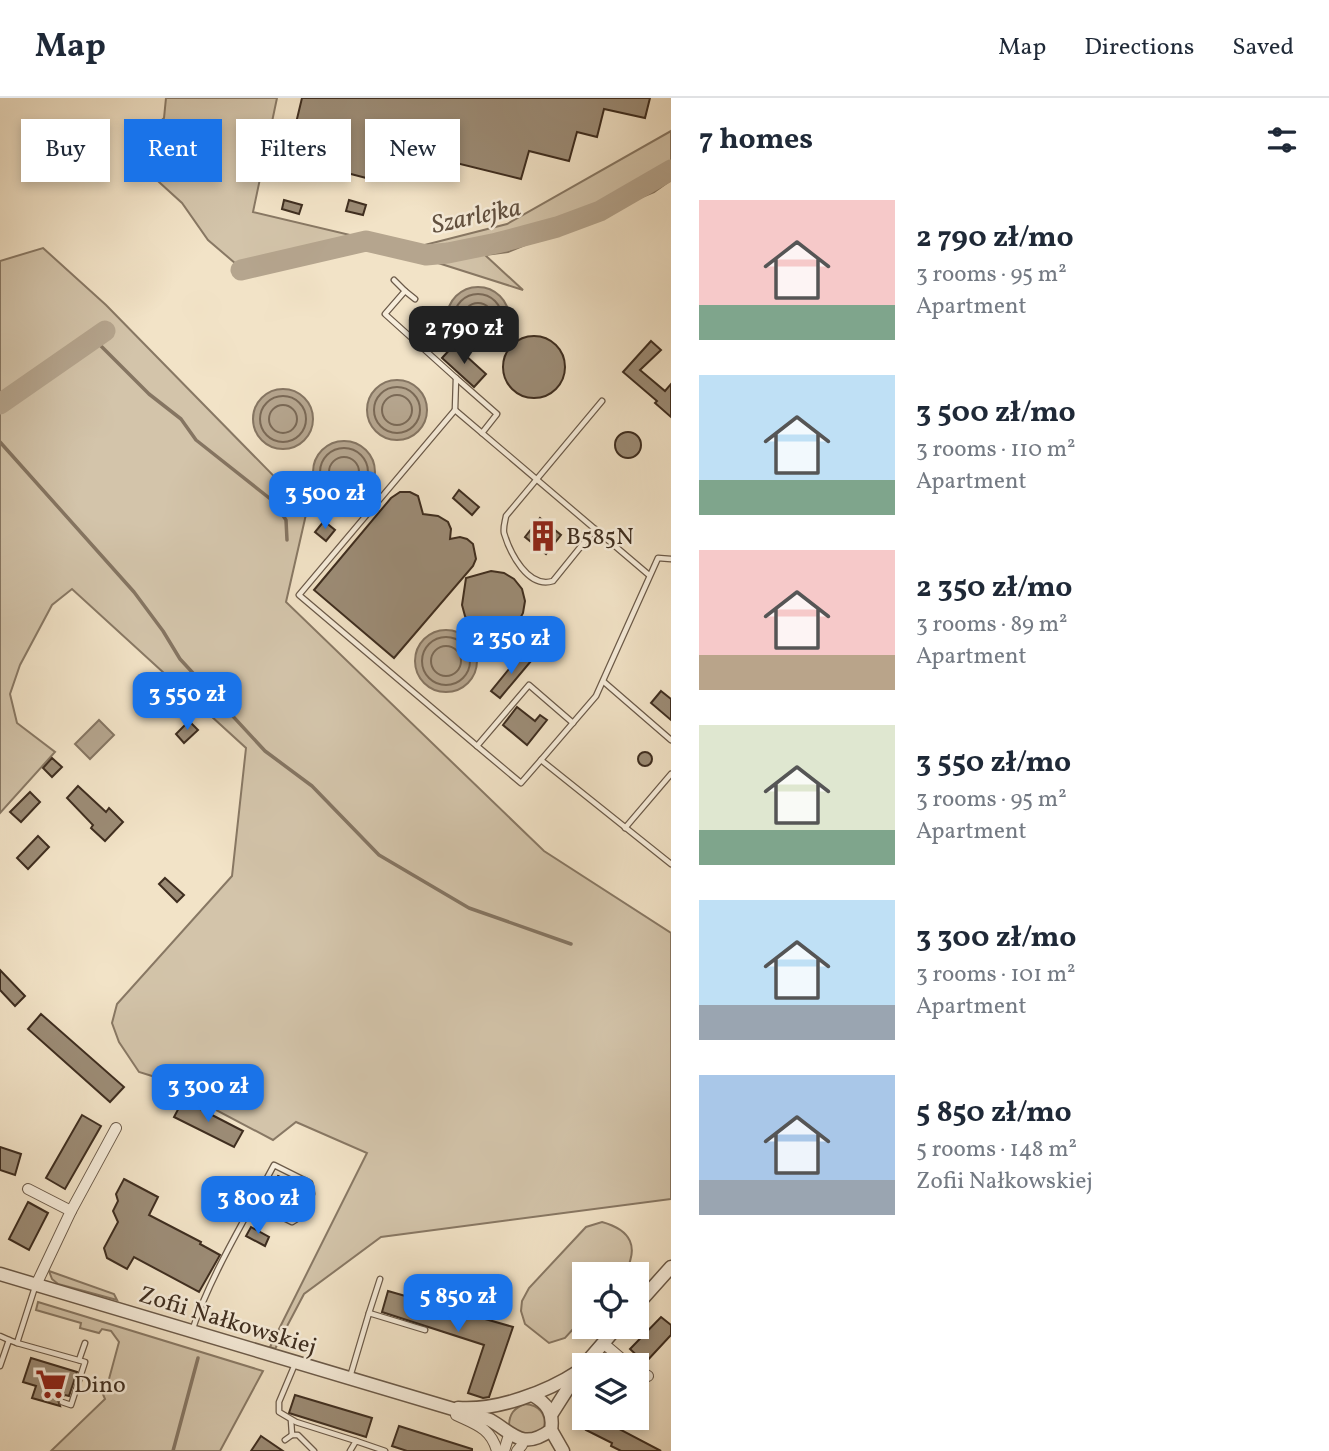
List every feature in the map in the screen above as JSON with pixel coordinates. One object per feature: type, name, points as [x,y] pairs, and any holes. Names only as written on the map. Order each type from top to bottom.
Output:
[{"type":"street","points":[[36,1285],[71,1210],[116,1128]]},
{"type":"street","points":[[28,1189],[71,1210]]},
{"type":"street","points":[[649,1292],[671,1267]]},
{"type":"street","name":"Zofii Nałkowskiej","points":[[0,1274],[444,1407]]},
{"type":"street","points":[[594,1353],[607,1339]]},
{"type":"street","points":[[603,1343],[612,1353]]},
{"type":"street","points":[[444,1407],[482,1408],[532,1395],[572,1376]]},
{"type":"street","points":[[551,1415],[572,1382]]},
{"type":"street","points":[[532,1395],[547,1406],[551,1415],[551,1430],[563,1451]]},
{"type":"street","points":[[505,1440],[502,1424],[505,1411],[516,1398]]},
{"type":"street","points":[[444,1407],[490,1420],[505,1440],[528,1448],[538,1443],[551,1430]]},
{"type":"street","points":[[444,1407],[484,1427],[492,1437],[497,1451]]},
{"type":"lane","points":[[394,280],[415,299]]},
{"type":"lane","points":[[405,291],[385,314],[497,414],[482,433]]},
{"type":"lane","points":[[456,378],[455,410],[299,595],[521,782],[596,696],[658,558],[671,559]]},
{"type":"lane","points":[[595,529],[553,581],[545,584],[519,566],[503,530],[506,516],[602,401]]},
{"type":"lane","points":[[455,410],[649,575]]},
{"type":"lane","points":[[604,681],[671,740]]},
{"type":"lane","points":[[477,746],[529,685],[573,723]]},
{"type":"lane","points":[[541,760],[671,864]]},
{"type":"lane","points":[[625,828],[671,774]]},
{"type":"lane","points":[[192,1331],[199,1311],[246,1217],[274,1165],[310,1183],[312,1194],[300,1217],[292,1222],[272,1212],[256,1218],[246,1217]]},
{"type":"lane","points":[[349,1378],[380,1279]]},
{"type":"lane","points":[[17,1343],[36,1285]]},
{"type":"lane","points":[[369,1313],[425,1330]]},
{"type":"lane","points":[[0,1336],[85,1362],[71,1405],[62,1402]]},
{"type":"lane","points":[[0,1366],[9,1340]]},
{"type":"lane","points":[[79,1360],[85,1343]]},
{"type":"lane","points":[[296,1362],[279,1402],[279,1412],[291,1420],[385,1451]]},
{"type":"lane","points":[[291,1420],[292,1435]]},
{"type":"lane","points":[[285,1440],[292,1435],[298,1435],[314,1451]]},
{"type":"lane","points":[[350,1451],[356,1441]]},
{"type":"shaded area","points":[[166,98],[277,98],[273,119],[236,119],[236,182],[259,182],[253,212],[409,249],[507,224],[671,131],[671,180],[654,192],[508,252],[485,255],[523,290],[413,255],[368,248],[243,270],[208,240],[182,203],[159,182],[222,182],[222,119],[164,118]]},
{"type":"shaded area","points":[[43,248],[106,305],[307,510],[286,602],[544,851],[671,933],[671,1199],[381,1237],[304,1294],[275,1349],[270,1347],[367,1153],[296,1122],[273,1140],[152,1076],[139,1072],[119,1042],[112,1023],[117,1004],[232,876],[246,748],[72,589],[52,605],[20,665],[10,694],[17,723],[55,752],[0,813],[0,261]]},
{"type":"shaded area","points":[[602,1222],[620,1230],[630,1241],[632,1248],[630,1262],[572,1262],[572,1330],[565,1338],[549,1343],[525,1324],[521,1311],[522,1301],[529,1288],[586,1227]]},
{"type":"shaded area","points":[[49,1271],[114,1294],[117,1300],[58,1284]]},
{"type":"shaded area","points":[[38,1302],[263,1371],[220,1451],[51,1451],[105,1399],[102,1392],[109,1379],[119,1342],[111,1331],[102,1329],[99,1333],[80,1328],[81,1323],[36,1310]]},
{"type":"shaded area","points":[[525,1404],[541,1411],[545,1423],[544,1428],[526,1440],[509,1426],[513,1412]]},
{"type":"water","points":[[478,287],[500,296],[509,318],[500,340],[478,349],[456,340],[447,318],[456,296]]},
{"type":"water","points":[[391,380],[403,380],[422,393],[427,410],[425,422],[414,435],[403,440],[391,440],[372,427],[367,416],[367,404],[380,385]]},
{"type":"water","points":[[283,389],[295,391],[308,402],[313,419],[311,431],[300,444],[283,449],[271,447],[258,436],[253,419],[255,407],[266,394]]},
{"type":"water","points":[[344,441],[366,450],[375,472],[366,494],[344,503],[322,494],[313,472],[322,450]]},
{"type":"water","points":[[446,630],[468,639],[477,661],[468,683],[446,692],[424,683],[415,661],[424,639]]},
{"type":"water","points":[[99,720],[114,735],[90,759],[75,744]]},
{"type":"building","points":[[302,98],[650,98],[645,118],[604,109],[597,137],[577,132],[569,161],[529,151],[521,179],[460,164],[460,119],[365,119],[365,178],[351,174],[351,119],[297,119]]},
{"type":"building","points":[[284,200],[302,205],[299,214],[282,209]]},
{"type":"building","points":[[349,200],[366,205],[363,215],[346,211]]},
{"type":"building","points":[[528,336],[540,336],[556,345],[563,355],[563,379],[556,389],[540,398],[528,398],[517,393],[508,384],[503,373],[503,361],[508,350],[517,341]]},
{"type":"building","points":[[651,341],[661,350],[640,370],[665,391],[671,384],[671,417],[623,372]]},
{"type":"building","points":[[454,345],[486,374],[474,387],[442,358]]},
{"type":"building","points":[[628,432],[637,436],[641,445],[637,454],[628,458],[619,454],[615,445],[619,436]]},
{"type":"building","points":[[459,490],[479,507],[472,515],[453,498]]},
{"type":"building","points":[[400,492],[410,492],[418,496],[423,514],[438,516],[448,522],[451,529],[450,539],[460,537],[473,544],[476,559],[473,566],[394,658],[314,590],[391,498]]},
{"type":"building","name":"B585N","points":[[540,518],[561,535],[546,554],[525,537]]},
{"type":"building","points":[[324,521],[335,530],[326,541],[315,532]]},
{"type":"building","points":[[491,571],[504,573],[514,579],[522,589],[525,601],[517,624],[507,631],[495,634],[483,633],[472,626],[462,605],[466,578]]},
{"type":"building","points":[[522,653],[531,661],[500,698],[491,691]]},
{"type":"building","points":[[661,691],[671,699],[671,720],[651,703]]},
{"type":"building","points":[[517,707],[535,721],[540,715],[547,720],[527,745],[503,725]]},
{"type":"building","points":[[189,721],[198,730],[184,743],[176,734]]},
{"type":"building","points":[[642,752],[648,752],[652,759],[648,766],[642,766],[638,762],[638,756]]},
{"type":"building","points":[[52,758],[62,767],[52,777],[43,768]]},
{"type":"building","points":[[78,786],[106,812],[109,808],[123,822],[105,841],[67,798]]},
{"type":"building","points":[[30,792],[40,802],[21,822],[10,812]]},
{"type":"building","points":[[38,836],[49,847],[28,869],[17,858]]},
{"type":"building","points":[[165,878],[184,895],[177,902],[159,884]]},
{"type":"building","points":[[0,970],[25,996],[15,1006],[0,990]]},
{"type":"building","points":[[41,1014],[124,1087],[110,1102],[28,1029]]},
{"type":"building","points":[[183,1100],[243,1131],[234,1147],[174,1117]]},
{"type":"building","points":[[82,1115],[101,1126],[65,1189],[46,1178]]},
{"type":"building","points":[[0,1147],[21,1154],[15,1175],[0,1170]]},
{"type":"building","points":[[278,1176],[304,1189],[293,1211],[267,1198]]},
{"type":"building","points":[[124,1179],[158,1197],[149,1215],[220,1255],[199,1292],[134,1257],[127,1269],[107,1258],[104,1248],[118,1222],[113,1211],[118,1201],[116,1194]]},
{"type":"building","points":[[28,1202],[48,1213],[29,1250],[9,1239]]},
{"type":"building","points":[[251,1227],[269,1237],[265,1246],[246,1236]]},
{"type":"building","points":[[388,1291],[513,1327],[489,1397],[483,1398],[468,1393],[484,1345],[382,1312]]},
{"type":"building","points":[[661,1317],[671,1325],[671,1335],[649,1359],[649,1353],[634,1353],[630,1349],[640,1339],[649,1339],[649,1329]]},
{"type":"building","name":"Dino","points":[[31,1358],[77,1372],[69,1396],[65,1395],[58,1400],[60,1406],[32,1398],[36,1386],[23,1382]]},
{"type":"building","points":[[295,1395],[372,1418],[366,1437],[289,1413]]},
{"type":"building","points":[[399,1426],[472,1451],[407,1451],[392,1446]]},
{"type":"building","points":[[586,1430],[621,1430],[661,1451],[621,1451],[611,1446],[612,1443]]},
{"type":"building","points":[[261,1436],[283,1451],[251,1451]]},
{"type":"waterway","name":"Szarlejka","points":[[241,270],[366,241],[426,255],[497,243],[557,227],[600,211],[671,170]]},
{"type":"waterway","name":"Szarlejka","points":[[0,404],[105,331]]},
{"type":"waterway","points":[[94,339],[149,394],[181,419],[196,440],[273,501],[286,520],[287,540]]},
{"type":"waterway","points":[[0,442],[134,592],[180,659],[265,751],[312,786],[379,855],[469,908],[571,944]]},
{"type":"waterway","points":[[173,1451],[198,1358]]},
{"type":"place","name":"B585N","points":[[543,536]]},
{"type":"place","name":"Dino","points":[[51,1384]]}]
